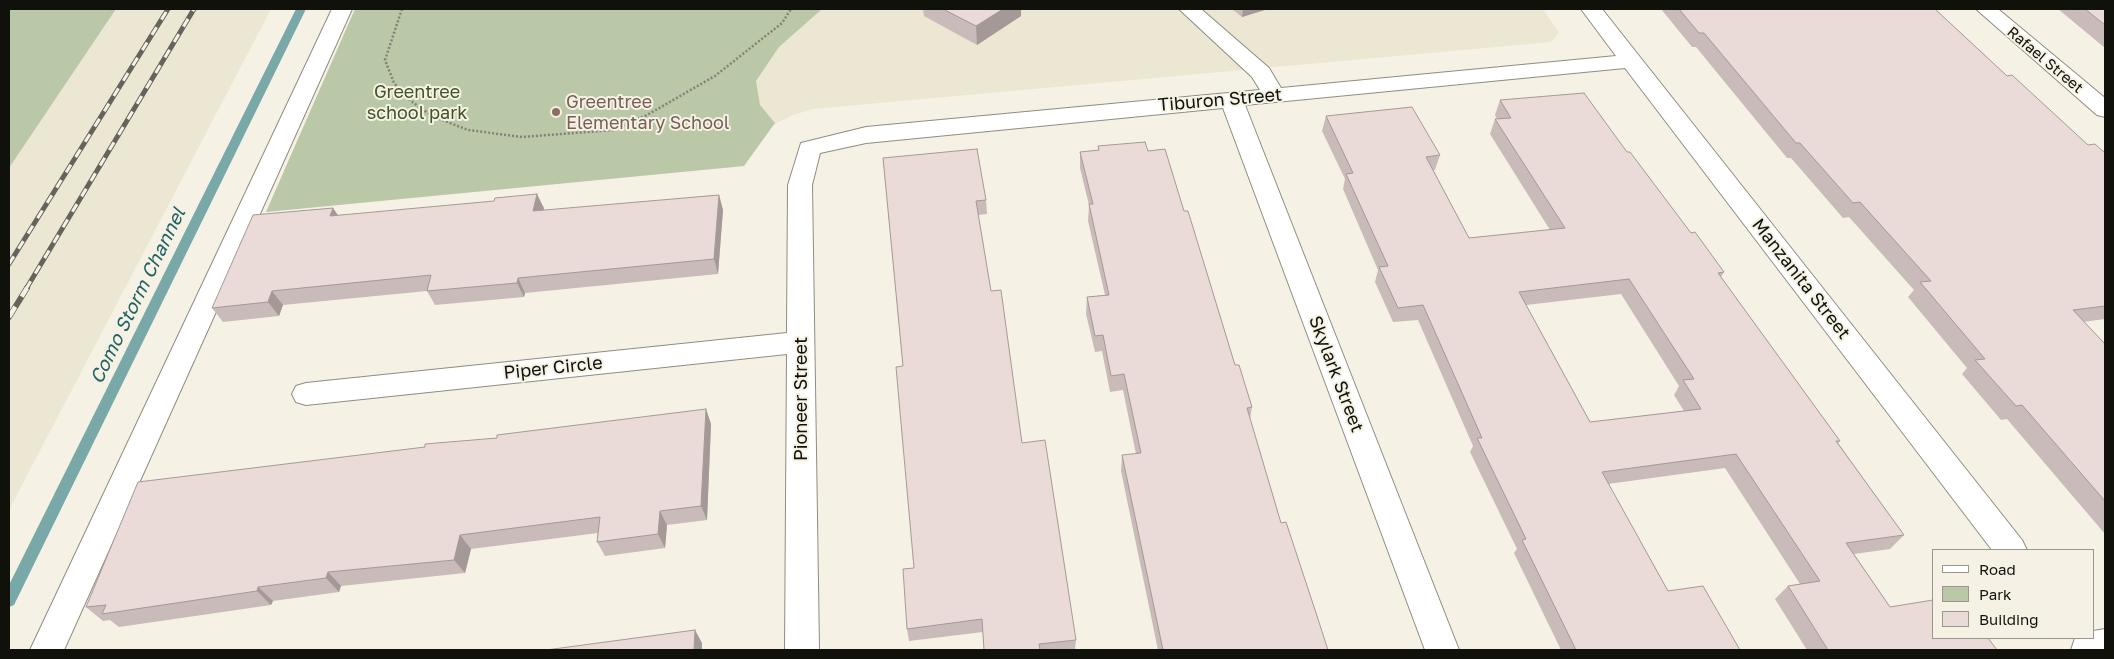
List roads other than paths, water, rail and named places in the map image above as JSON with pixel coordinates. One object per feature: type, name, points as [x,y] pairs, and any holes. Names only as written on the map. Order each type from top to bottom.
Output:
[{"type":"street","points":[[47,650],[212,286],[342,9]]},
{"type":"street","points":[[1189,9],[1261,73],[1274,94]]},
{"type":"street","name":"Manzanita Street","points":[[1591,9],[2010,549]]},
{"type":"street","name":"Rafael Street","points":[[1986,9],[2105,110]]},
{"type":"street","name":"Tiburon Street","points":[[809,148],[866,135],[1231,98],[1632,61]]},
{"type":"street","name":"Skylark Street","points":[[1231,98],[1442,650]]},
{"type":"street","name":"Pioneer Street","points":[[802,650],[800,185],[809,148]]},
{"type":"street","name":"Piper Circle","points":[[306,394],[800,342]]},
{"type":"waterway","name":"Como Storm Channel","points":[[9,600],[301,9]]},
{"type":"railway","points":[[9,264],[168,9]]},
{"type":"railway","points":[[26,289],[194,9]]},
{"type":"railway","points":[[9,317],[27,288]]},
{"type":"place","name":"Greentree Elementary School","points":[[556,112]]},
{"type":"park label","name":"Greentree school park","points":[[417,102]]}]
